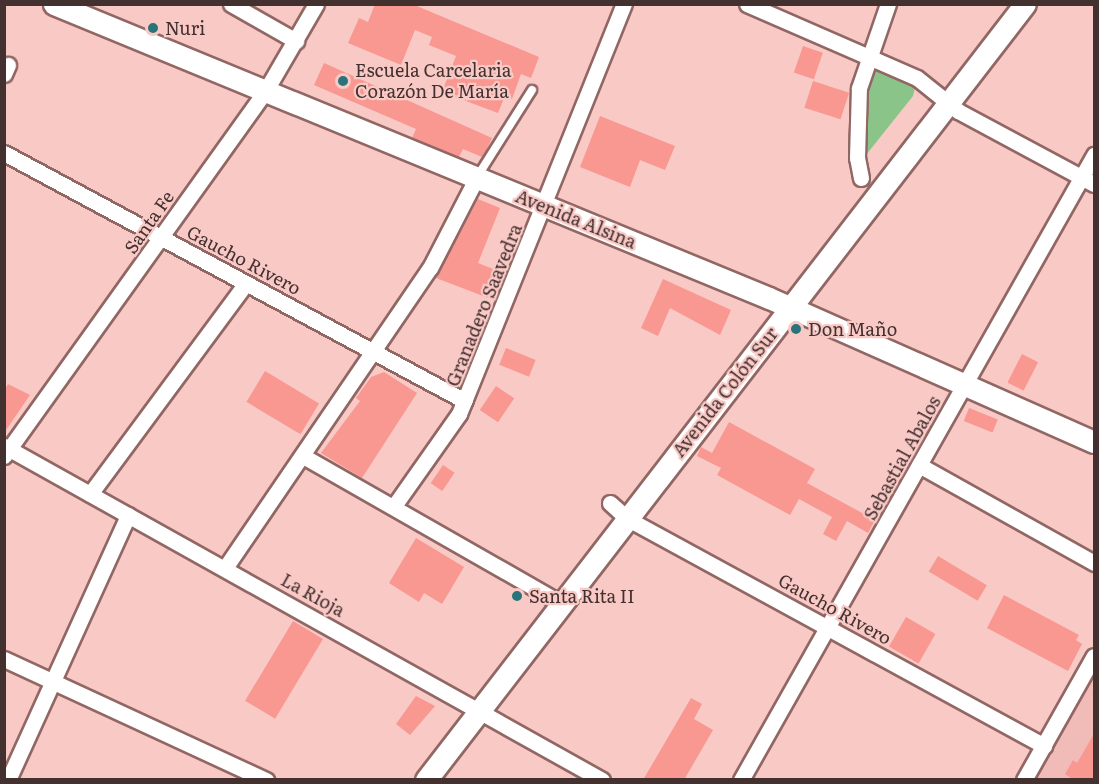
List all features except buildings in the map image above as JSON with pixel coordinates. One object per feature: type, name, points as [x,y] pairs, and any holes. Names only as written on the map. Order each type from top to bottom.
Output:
[{"type":"main road","name":"Avenida Alsina","points":[[54,4],[790,308],[1095,441]]},
{"type":"main road","name":"Avenida Colón Sur","points":[[426,780],[1025,4]]},
{"type":"street","points":[[231,4],[296,41]]},
{"type":"street","name":"Santa Fe","points":[[6,450],[266,90],[316,4]]},
{"type":"street","name":"Granadero Saavedra","points":[[394,506],[465,401],[545,207],[624,4]]},
{"type":"street","points":[[747,4],[868,56],[932,87],[949,103],[1088,181]]},
{"type":"street","points":[[861,178],[857,158],[860,88],[868,56],[888,4]]},
{"type":"street","name":"Gaucho Rivero","points":[[4,153],[162,237],[244,286],[465,401]]},
{"type":"street","name":"Sebastial Abalos","points":[[741,780],[830,629],[965,385],[1088,181],[1095,155]]},
{"type":"street","points":[[225,568],[430,268],[476,179]]},
{"type":"street","points":[[90,494],[244,286]]},
{"type":"street","name":"La Rioja","points":[[6,450],[225,568],[602,780]]},
{"type":"street","points":[[303,456],[562,604]]},
{"type":"street","points":[[920,465],[1095,563]]},
{"type":"street","name":"Gaucho Rivero","points":[[610,502],[628,519],[1044,746]]},
{"type":"street","points":[[8,780],[128,516]]},
{"type":"street","points":[[4,659],[266,780]]},
{"type":"street","points":[[1024,780],[1092,666]]},
{"type":"lane","points":[[476,179],[532,90]]},
{"type":"shaded area","points":[[1087,669],[1094,673],[1094,779],[1025,780]]},
{"type":"green space","points":[[877,70],[915,87],[913,96],[866,155],[869,82]]},
{"type":"place","name":"Nuri","points":[[153,28]]},
{"type":"place","name":"Escuela Carcelaria Corazón De María","points":[[343,81]]},
{"type":"place","name":"Don Maño","points":[[796,329]]},
{"type":"place","name":"Santa Rita II","points":[[517,596]]}]
